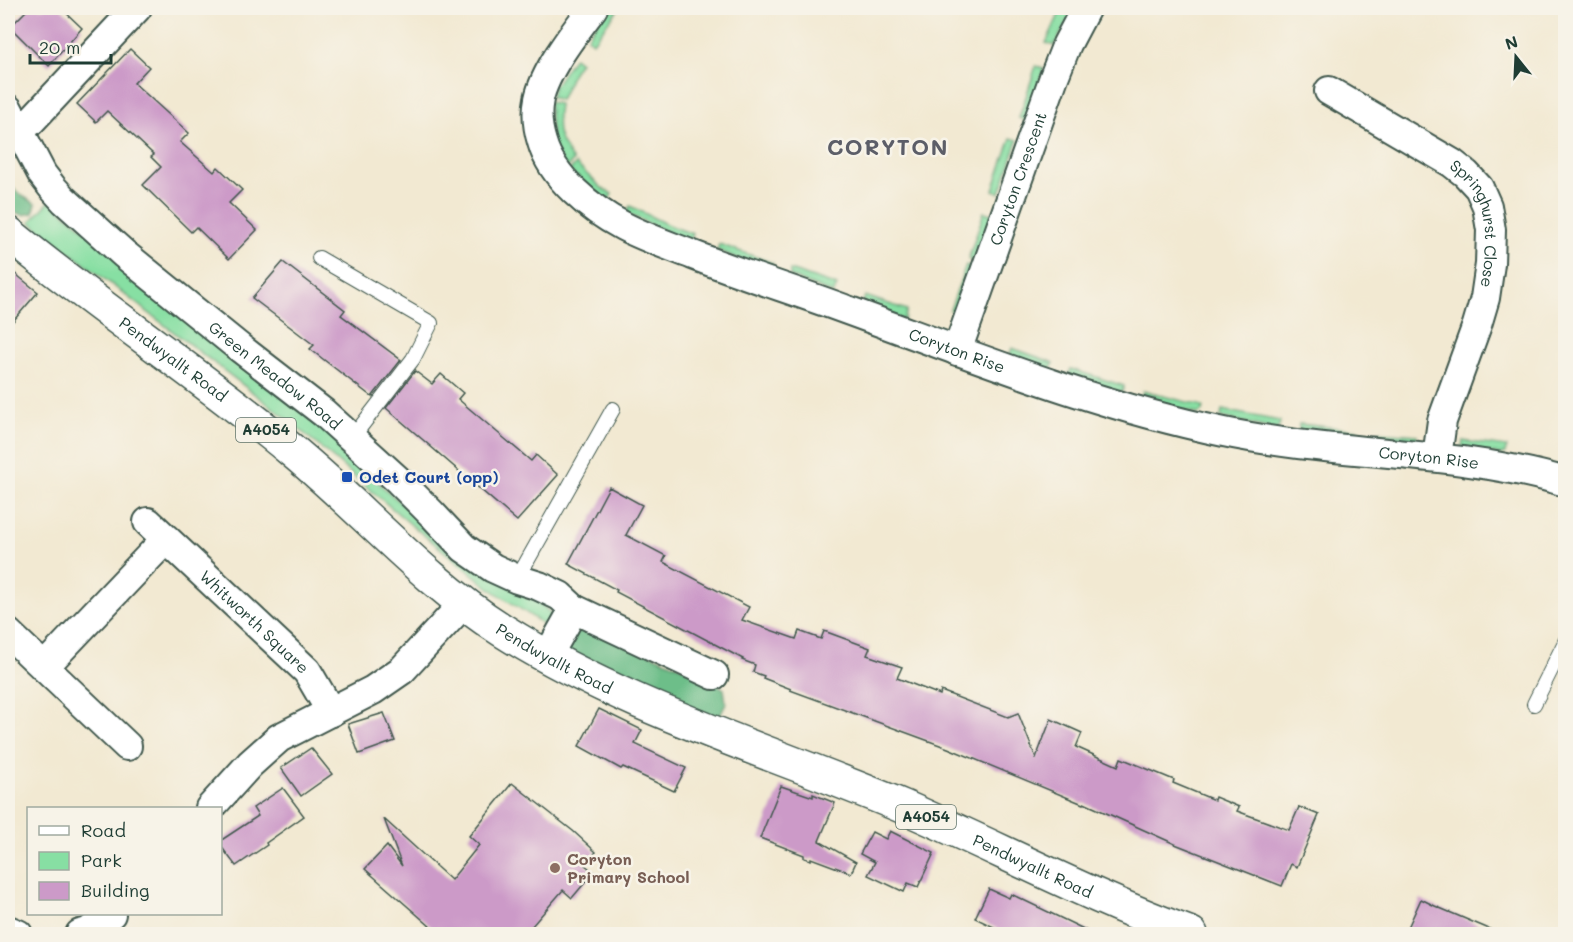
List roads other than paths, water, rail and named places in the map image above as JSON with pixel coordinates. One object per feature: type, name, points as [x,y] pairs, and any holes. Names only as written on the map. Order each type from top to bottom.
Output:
[{"type":"main road","name":"Pendwyallt Road","points":[[8,233],[73,285],[290,448],[335,486],[418,565],[464,603],[496,626],[547,657],[616,692],[906,808],[1058,878],[1191,934]]},
{"type":"street","points":[[14,120],[31,121],[137,8]]},
{"type":"street","name":"Coryton Rise","points":[[593,8],[570,38],[550,72],[539,98],[537,121],[542,145],[553,166],[570,187],[613,220],[649,238],[957,351],[1119,406],[1225,433],[1330,448],[1437,457],[1497,465],[1566,482]]},
{"type":"street","name":"Coryton Crescent","points":[[957,351],[1054,77],[1067,44],[1086,8]]},
{"type":"street","name":"Springhurst Close","points":[[1329,91],[1452,163],[1479,188],[1487,206],[1491,230],[1490,264],[1485,298],[1442,421],[1437,457]]},
{"type":"street","name":"Green Meadow Road","points":[[14,120],[42,174],[64,200],[124,254],[324,413],[407,489],[464,548],[493,568],[560,596],[574,609],[714,675]]},
{"type":"street","name":"Whitworth Square","points":[[44,667],[157,531],[307,670],[331,712]]},
{"type":"street","points":[[211,807],[249,764],[279,738],[373,690],[402,670],[464,603]]},
{"type":"street","points":[[547,657],[574,609]]},
{"type":"street","points":[[8,633],[127,746]]},
{"type":"street","points":[[80,934],[88,932],[110,915]]},
{"type":"street","points":[[8,930],[18,934]]},
{"type":"lane","points":[[319,258],[431,323],[413,359],[352,438]]},
{"type":"lane","points":[[517,579],[613,409]]},
{"type":"lane","points":[[1534,704],[1566,640]]},
{"type":"place","name":"Odet Court (opp)","points":[[347,477]]},
{"type":"place","name":"Coryton Primary School","points":[[555,868]]},
{"type":"district","name":"CORYTON","points":[[888,147]]}]
